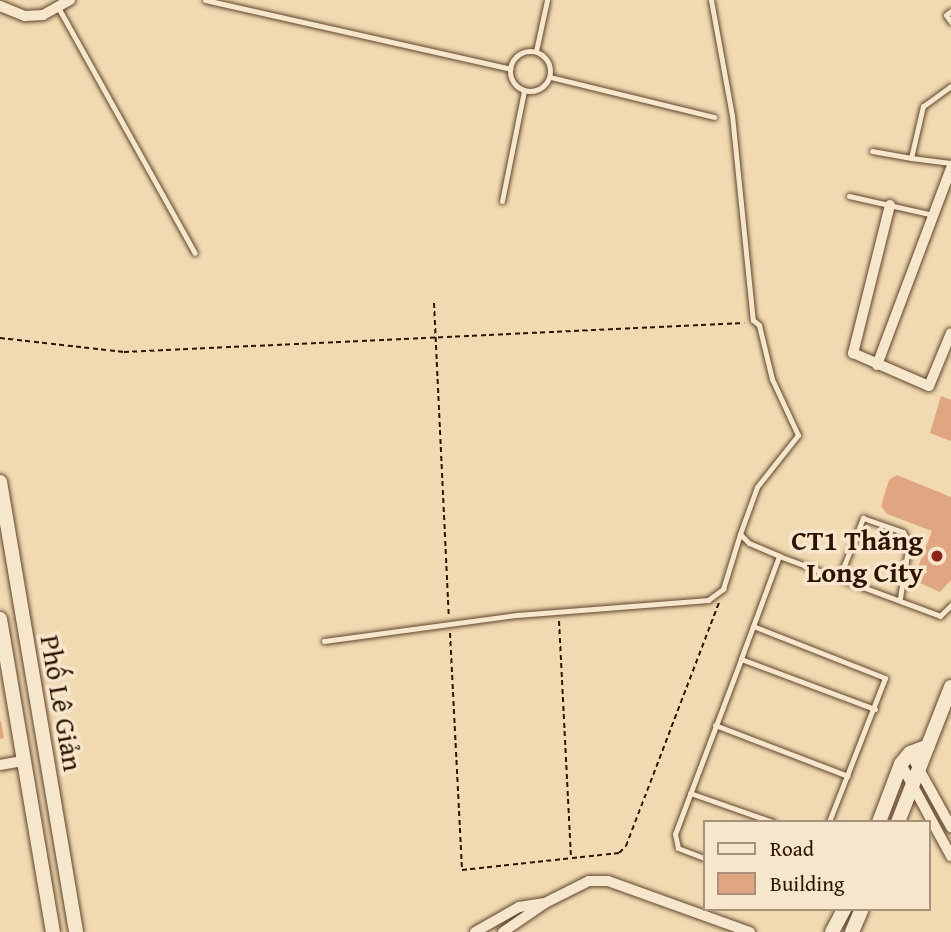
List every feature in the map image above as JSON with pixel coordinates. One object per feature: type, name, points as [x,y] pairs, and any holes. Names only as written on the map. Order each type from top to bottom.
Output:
[{"type":"main road","name":"Phố Lê Giản","points":[[0,482],[76,932]]},
{"type":"main road","name":"Phố Lê Giản","points":[[0,619],[53,932]]},
{"type":"main road","points":[[899,820],[951,687]]},
{"type":"main road","points":[[879,820],[906,759],[928,746]]},
{"type":"main road","points":[[23,761],[46,758]]},
{"type":"main road","points":[[832,932],[843,911]]},
{"type":"main road","points":[[852,932],[861,911]]},
{"type":"street","points":[[0,6],[25,16],[59,9],[70,0]]},
{"type":"street","points":[[877,365],[951,166]]},
{"type":"street","points":[[890,205],[853,354],[929,386],[951,333]]},
{"type":"street","points":[[906,759],[919,769],[951,827]]},
{"type":"street","points":[[906,759],[914,785],[951,856]]},
{"type":"street","points":[[0,765],[23,761]]},
{"type":"street","points":[[503,932],[545,902],[589,881],[608,881],[750,932]]},
{"type":"street","points":[[475,932],[519,907],[545,902]]},
{"type":"lane","points":[[205,0],[510,69]]},
{"type":"lane","points":[[536,51],[547,0]]},
{"type":"lane","points":[[324,641],[558,611],[708,600],[723,589],[757,487],[799,435],[772,379],[759,325],[753,320],[732,115],[711,0]]},
{"type":"lane","points":[[59,9],[195,253]]},
{"type":"lane","points":[[951,11],[946,15],[951,22]]},
{"type":"lane","points":[[536,51],[550,64],[550,77],[543,87],[524,91],[513,82],[510,69],[522,52],[536,51]]},
{"type":"lane","points":[[550,77],[714,117]]},
{"type":"lane","points":[[911,158],[923,106],[951,86]]},
{"type":"lane","points":[[502,201],[524,91]]},
{"type":"lane","points":[[872,151],[951,166]]},
{"type":"lane","points":[[849,196],[933,215]]},
{"type":"lane","points":[[839,578],[863,518],[903,532],[909,543],[900,598]]},
{"type":"lane","points":[[740,534],[749,544],[900,598],[940,616],[951,605]]},
{"type":"lane","points":[[702,857],[678,848],[674,843],[690,793],[779,556]]},
{"type":"lane","points":[[753,626],[885,678],[830,820]]},
{"type":"lane","points":[[741,659],[874,709]]},
{"type":"lane","points":[[715,725],[848,776]]},
{"type":"lane","points":[[690,793],[767,820]]},
{"type":"path","points":[[435,303],[462,870],[620,853],[626,846],[723,589]]},
{"type":"path","points":[[0,338],[124,352],[436,336],[759,325]]},
{"type":"path","points":[[558,611],[571,858]]},
{"type":"building","points":[[941,396],[951,400],[951,441],[930,433]]},
{"type":"building","name":"CT1 Thăng Long City","points":[[897,475],[951,497],[951,580],[940,592],[913,580],[932,531],[887,514],[881,506],[889,480]]},
{"type":"building","points":[[0,721],[4,738],[0,739]]},
{"type":"place","name":"CT1 Thăng Long City","points":[[937,556]]}]
